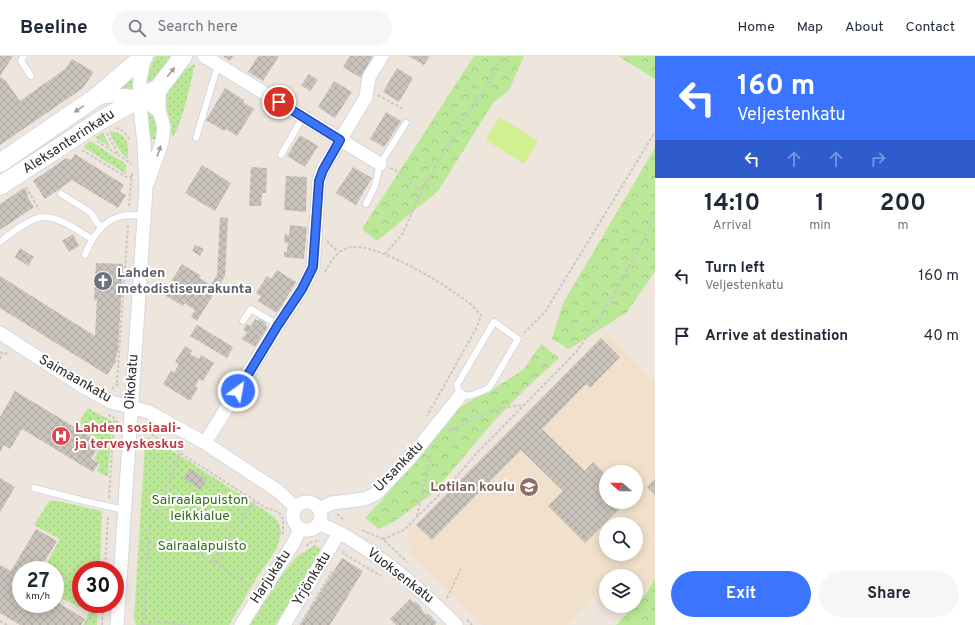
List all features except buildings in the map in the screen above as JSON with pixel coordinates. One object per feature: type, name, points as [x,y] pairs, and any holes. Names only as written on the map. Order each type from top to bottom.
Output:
[{"type":"main road","name":"Aleksanterinkatu","points":[[0,163],[95,98],[145,56]]},
{"type":"main road","points":[[159,88],[183,56]]},
{"type":"main road","name":"Aleksanterinkatu","points":[[0,186],[100,120],[159,88]]},
{"type":"street","name":"Oikokatu","points":[[117,625],[130,407],[146,188],[144,144],[139,99],[140,79],[145,56]]},
{"type":"street","points":[[204,56],[380,164]]},
{"type":"street","points":[[205,443],[302,289],[313,267],[319,181],[323,170],[367,93],[369,78],[382,56]]},
{"type":"street","name":"Oikokatu","points":[[146,188],[162,142],[164,127],[159,111],[159,88]]},
{"type":"street","points":[[95,98],[126,96],[139,99],[159,111]]},
{"type":"street","name":"Saimaankatu","points":[[1,335],[82,386],[111,402],[150,412],[205,443],[278,491],[295,507]]},
{"type":"street","name":"Ursankatu","points":[[324,507],[358,501],[376,493],[438,429],[460,396]]},
{"type":"street","points":[[308,501],[324,507],[319,523],[313,529],[300,529],[296,526],[292,519],[293,511],[299,504],[308,501]]},
{"type":"street","points":[[319,523],[339,533]]},
{"type":"street","name":"Harjukatu","points":[[241,625],[293,544],[300,529]]},
{"type":"street","name":"Yrjönkatu","points":[[284,625],[339,533]]},
{"type":"street","name":"Vuoksenkatu","points":[[339,533],[352,539],[387,563],[424,593],[456,625]]},
{"type":"lane","points":[[24,56],[21,61],[31,76]]},
{"type":"lane","points":[[196,138],[218,65]]},
{"type":"lane","points":[[281,155],[303,117]]},
{"type":"lane","points":[[366,204],[374,186],[380,164],[406,123]]},
{"type":"lane","points":[[61,194],[90,212],[101,228]]},
{"type":"lane","points":[[85,255],[92,239],[101,228],[118,217],[129,215],[144,216]]},
{"type":"lane","points":[[0,242],[30,221],[44,217],[67,224],[92,239]]},
{"type":"lane","points":[[244,321],[251,309],[278,325]]},
{"type":"lane","points":[[494,322],[518,339],[488,388],[472,395],[460,396],[457,385],[494,322]]},
{"type":"lane","points":[[34,488],[124,510]]},
{"type":"path","points":[[385,254],[404,233],[421,192],[443,154],[488,84],[501,56]]},
{"type":"path","points":[[367,93],[403,109]]},
{"type":"path","points":[[104,129],[118,154]]},
{"type":"path","points":[[518,339],[545,312],[655,132]]},
{"type":"path","points":[[95,140],[132,164]]},
{"type":"path","points":[[76,147],[126,176],[132,177]]},
{"type":"path","points":[[380,164],[401,172],[421,192]]},
{"type":"path","points":[[23,183],[44,217]]},
{"type":"path","points":[[382,539],[404,530],[578,351],[610,302],[655,218]]},
{"type":"path","points":[[323,275],[338,252],[349,247],[385,254],[434,279],[469,303],[481,315],[477,327],[426,417]]},
{"type":"path","points":[[0,352],[3,354],[0,359]]},
{"type":"path","points":[[416,518],[438,429],[449,431],[497,410],[524,405]]},
{"type":"path","points":[[106,561],[114,418]]},
{"type":"path","points":[[186,625],[159,622],[143,625],[150,531],[188,434]]},
{"type":"path","points":[[215,563],[255,501]]},
{"type":"path","points":[[324,507],[347,522]]},
{"type":"path","points":[[149,543],[186,546],[256,590]]},
{"type":"path","points":[[446,599],[462,566]]},
{"type":"path","points":[[85,625],[94,613]]},
{"type":"path","points":[[102,625],[103,613]]},
{"type":"path","points":[[0,621],[7,625]]},
{"type":"shaded area","name":"Lotilan koulu","points":[[606,332],[655,383],[655,578],[647,593],[643,594],[643,569],[599,569],[599,600],[592,597],[567,625],[483,625],[410,552],[407,533]]},
{"type":"green space","points":[[156,56],[175,56],[162,73],[147,86],[147,72]]},
{"type":"green space","points":[[474,56],[524,56],[509,90],[493,103],[438,191],[377,241],[362,229]]},
{"type":"green space","points":[[618,56],[655,56],[655,79],[653,78]]},
{"type":"green space","points":[[139,64],[134,91],[111,92]]},
{"type":"green space","points":[[195,64],[179,124],[172,137],[165,102],[167,92],[184,70]]},
{"type":"green space","points":[[146,108],[155,118],[157,139],[150,139]]},
{"type":"green space","points":[[499,117],[538,141],[524,164],[486,140]]},
{"type":"green space","points":[[109,131],[120,134],[126,140],[128,159],[119,150]]},
{"type":"green space","points":[[103,133],[111,148],[95,137]]},
{"type":"green space","points":[[90,141],[126,164],[126,174],[83,147]]},
{"type":"green space","points":[[655,148],[655,271],[627,312],[569,349],[552,339],[563,303]]},
{"type":"green space","points":[[541,344],[559,358],[525,389],[494,421],[433,493],[395,521],[379,529],[365,518],[388,493],[455,411],[523,370]]},
{"type":"green space","points":[[88,408],[112,421],[108,477],[97,471],[100,464],[94,459],[103,442],[84,431],[80,421]]},
{"type":"green space","name":"Sairaalapuisto","points":[[148,437],[184,458],[273,516],[279,523],[281,534],[277,548],[256,579],[229,625],[136,625],[134,619],[145,445]]},
{"type":"green space","points":[[49,501],[57,501],[102,511],[100,561],[72,561],[72,604],[64,600],[64,561],[48,561],[60,539],[34,525]]},
{"type":"green space","points":[[315,545],[322,550],[275,625],[250,625],[278,580],[296,557]]},
{"type":"green space","points":[[655,578],[655,625],[616,625],[628,613],[643,613],[643,597]]},
{"type":"green space","points":[[89,613],[98,613],[97,625],[83,625]]},
{"type":"place","name":"Lahden metodistiseurakunta","points":[[103,281]]},
{"type":"place","name":"Lahden sosiaali- ja terveyskeskus","points":[[61,436]]},
{"type":"place","name":"Lotilan koulu","points":[[529,487]]},
{"type":"route","points":[[238,391],[302,289],[313,267],[319,181],[323,170],[340,140],[279,102]]},
{"type":"park label","name":"Sairaalapuiston leikkialue","points":[[200,508]]}]
